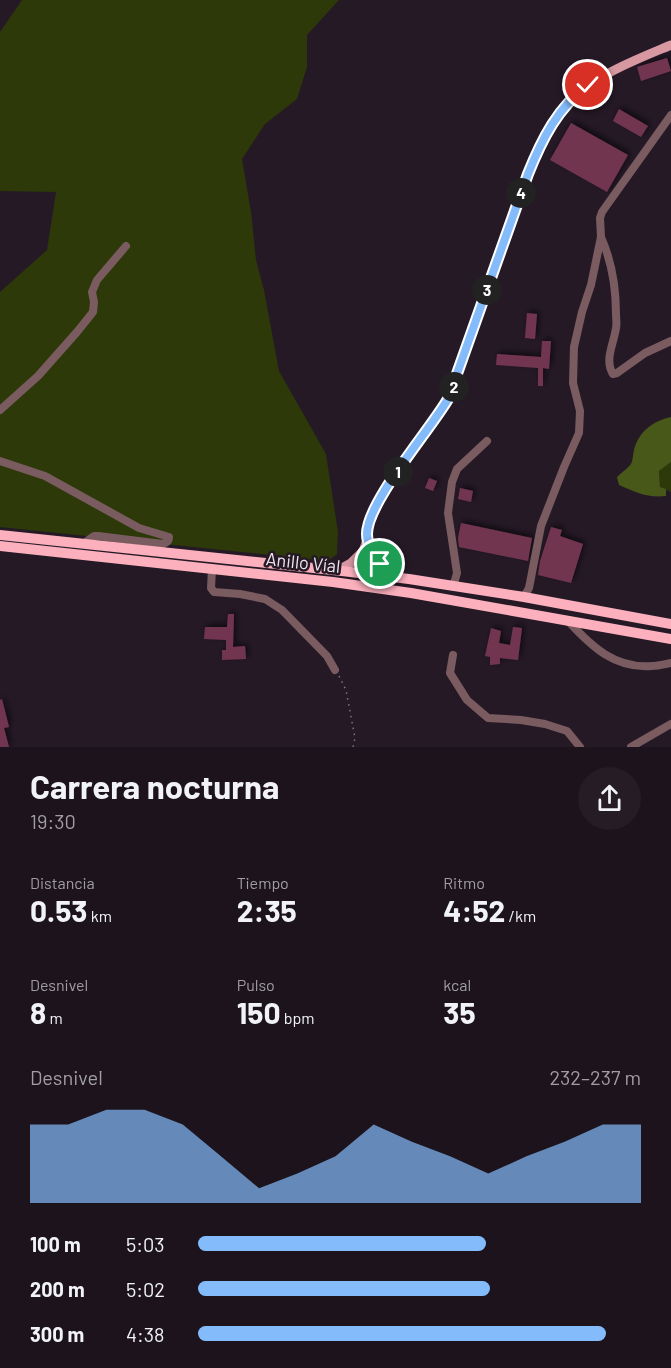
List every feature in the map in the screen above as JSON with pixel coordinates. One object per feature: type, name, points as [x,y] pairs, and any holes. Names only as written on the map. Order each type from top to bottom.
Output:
[{"type":"highway","name":"Anillo Víal","points":[[0,536],[409,579],[671,624]]},
{"type":"highway","name":"Anillo Víal","points":[[0,546],[333,582],[411,593],[671,639]]},
{"type":"main road","points":[[332,570],[344,567],[358,557],[363,550],[373,514],[382,496],[448,399],[528,174],[537,151],[552,124],[563,108],[588,85],[627,64],[671,45]]},
{"type":"main road","points":[[367,534],[369,545],[380,564],[388,571],[409,579]]},
{"type":"lane","points":[[524,597],[529,588],[541,526],[579,433],[580,411],[573,383],[574,347],[601,237],[600,218],[671,115]]},
{"type":"lane","points":[[601,237],[609,254],[616,297],[617,328],[609,362],[611,372],[617,373],[645,353],[671,341]]},
{"type":"lane","points":[[0,410],[38,376],[93,312],[92,292],[97,280],[126,246]]},
{"type":"lane","points":[[453,587],[457,573],[448,513],[452,482],[457,468],[487,441]]},
{"type":"lane","points":[[0,461],[45,476],[139,528],[169,537],[168,542],[163,544],[98,536],[83,544]]},
{"type":"lane","points":[[212,569],[211,588],[214,592],[265,599],[282,610],[327,656],[335,670]]},
{"type":"lane","points":[[567,620],[600,653],[639,666],[671,663]]},
{"type":"lane","points":[[453,656],[450,673],[467,700],[488,718],[545,724],[567,731],[580,747]]},
{"type":"lane","points":[[631,747],[671,724]]},
{"type":"path","points":[[335,670],[346,690],[356,738],[353,747]]},
{"type":"green space","points":[[22,0],[339,0],[307,35],[307,67],[297,99],[265,124],[242,159],[256,260],[279,371],[326,454],[338,532],[337,554],[328,561],[0,527],[0,292],[47,250],[56,192],[0,191],[0,32]]},
{"type":"green space","points":[[671,417],[671,462],[659,471],[660,487],[666,489],[666,496],[647,495],[619,485],[617,477],[631,464],[639,437],[653,424]]},
{"type":"green space","points":[[671,462],[671,492],[660,487],[659,471]]},
{"type":"green space","points":[[367,549],[376,564],[391,574],[348,568],[359,562]]},
{"type":"building","points":[[667,58],[671,71],[641,81],[637,67]]},
{"type":"building","points":[[619,109],[648,126],[641,137],[613,121]]},
{"type":"building","points":[[571,123],[628,155],[607,192],[550,160]]},
{"type":"building","points":[[527,313],[537,314],[535,339],[525,338]]},
{"type":"building","points":[[542,341],[551,341],[549,369],[543,368],[543,386],[538,386],[538,368],[496,365],[497,354],[541,357]]},
{"type":"building","points":[[429,478],[437,481],[433,491],[425,488]]},
{"type":"building","points":[[460,488],[473,491],[471,502],[458,499]]},
{"type":"building","points":[[461,523],[532,538],[528,561],[459,547]]},
{"type":"building","points":[[551,527],[562,530],[560,536],[583,544],[571,583],[538,575]]},
{"type":"building","points":[[228,614],[234,614],[233,647],[245,646],[246,659],[222,660],[222,650],[226,650],[226,640],[204,639],[205,627],[227,627]]},
{"type":"building","points":[[513,627],[522,628],[518,660],[500,658],[500,664],[490,665],[490,657],[485,656],[491,628],[501,631],[499,643],[510,645]]},
{"type":"building","points":[[2,699],[9,727],[4,728],[9,747],[0,747],[0,700]]},
{"type":"route","points":[[380,564],[369,545],[367,534],[373,514],[382,496],[438,417],[454,387],[528,174],[544,137],[563,108],[588,85]]}]
